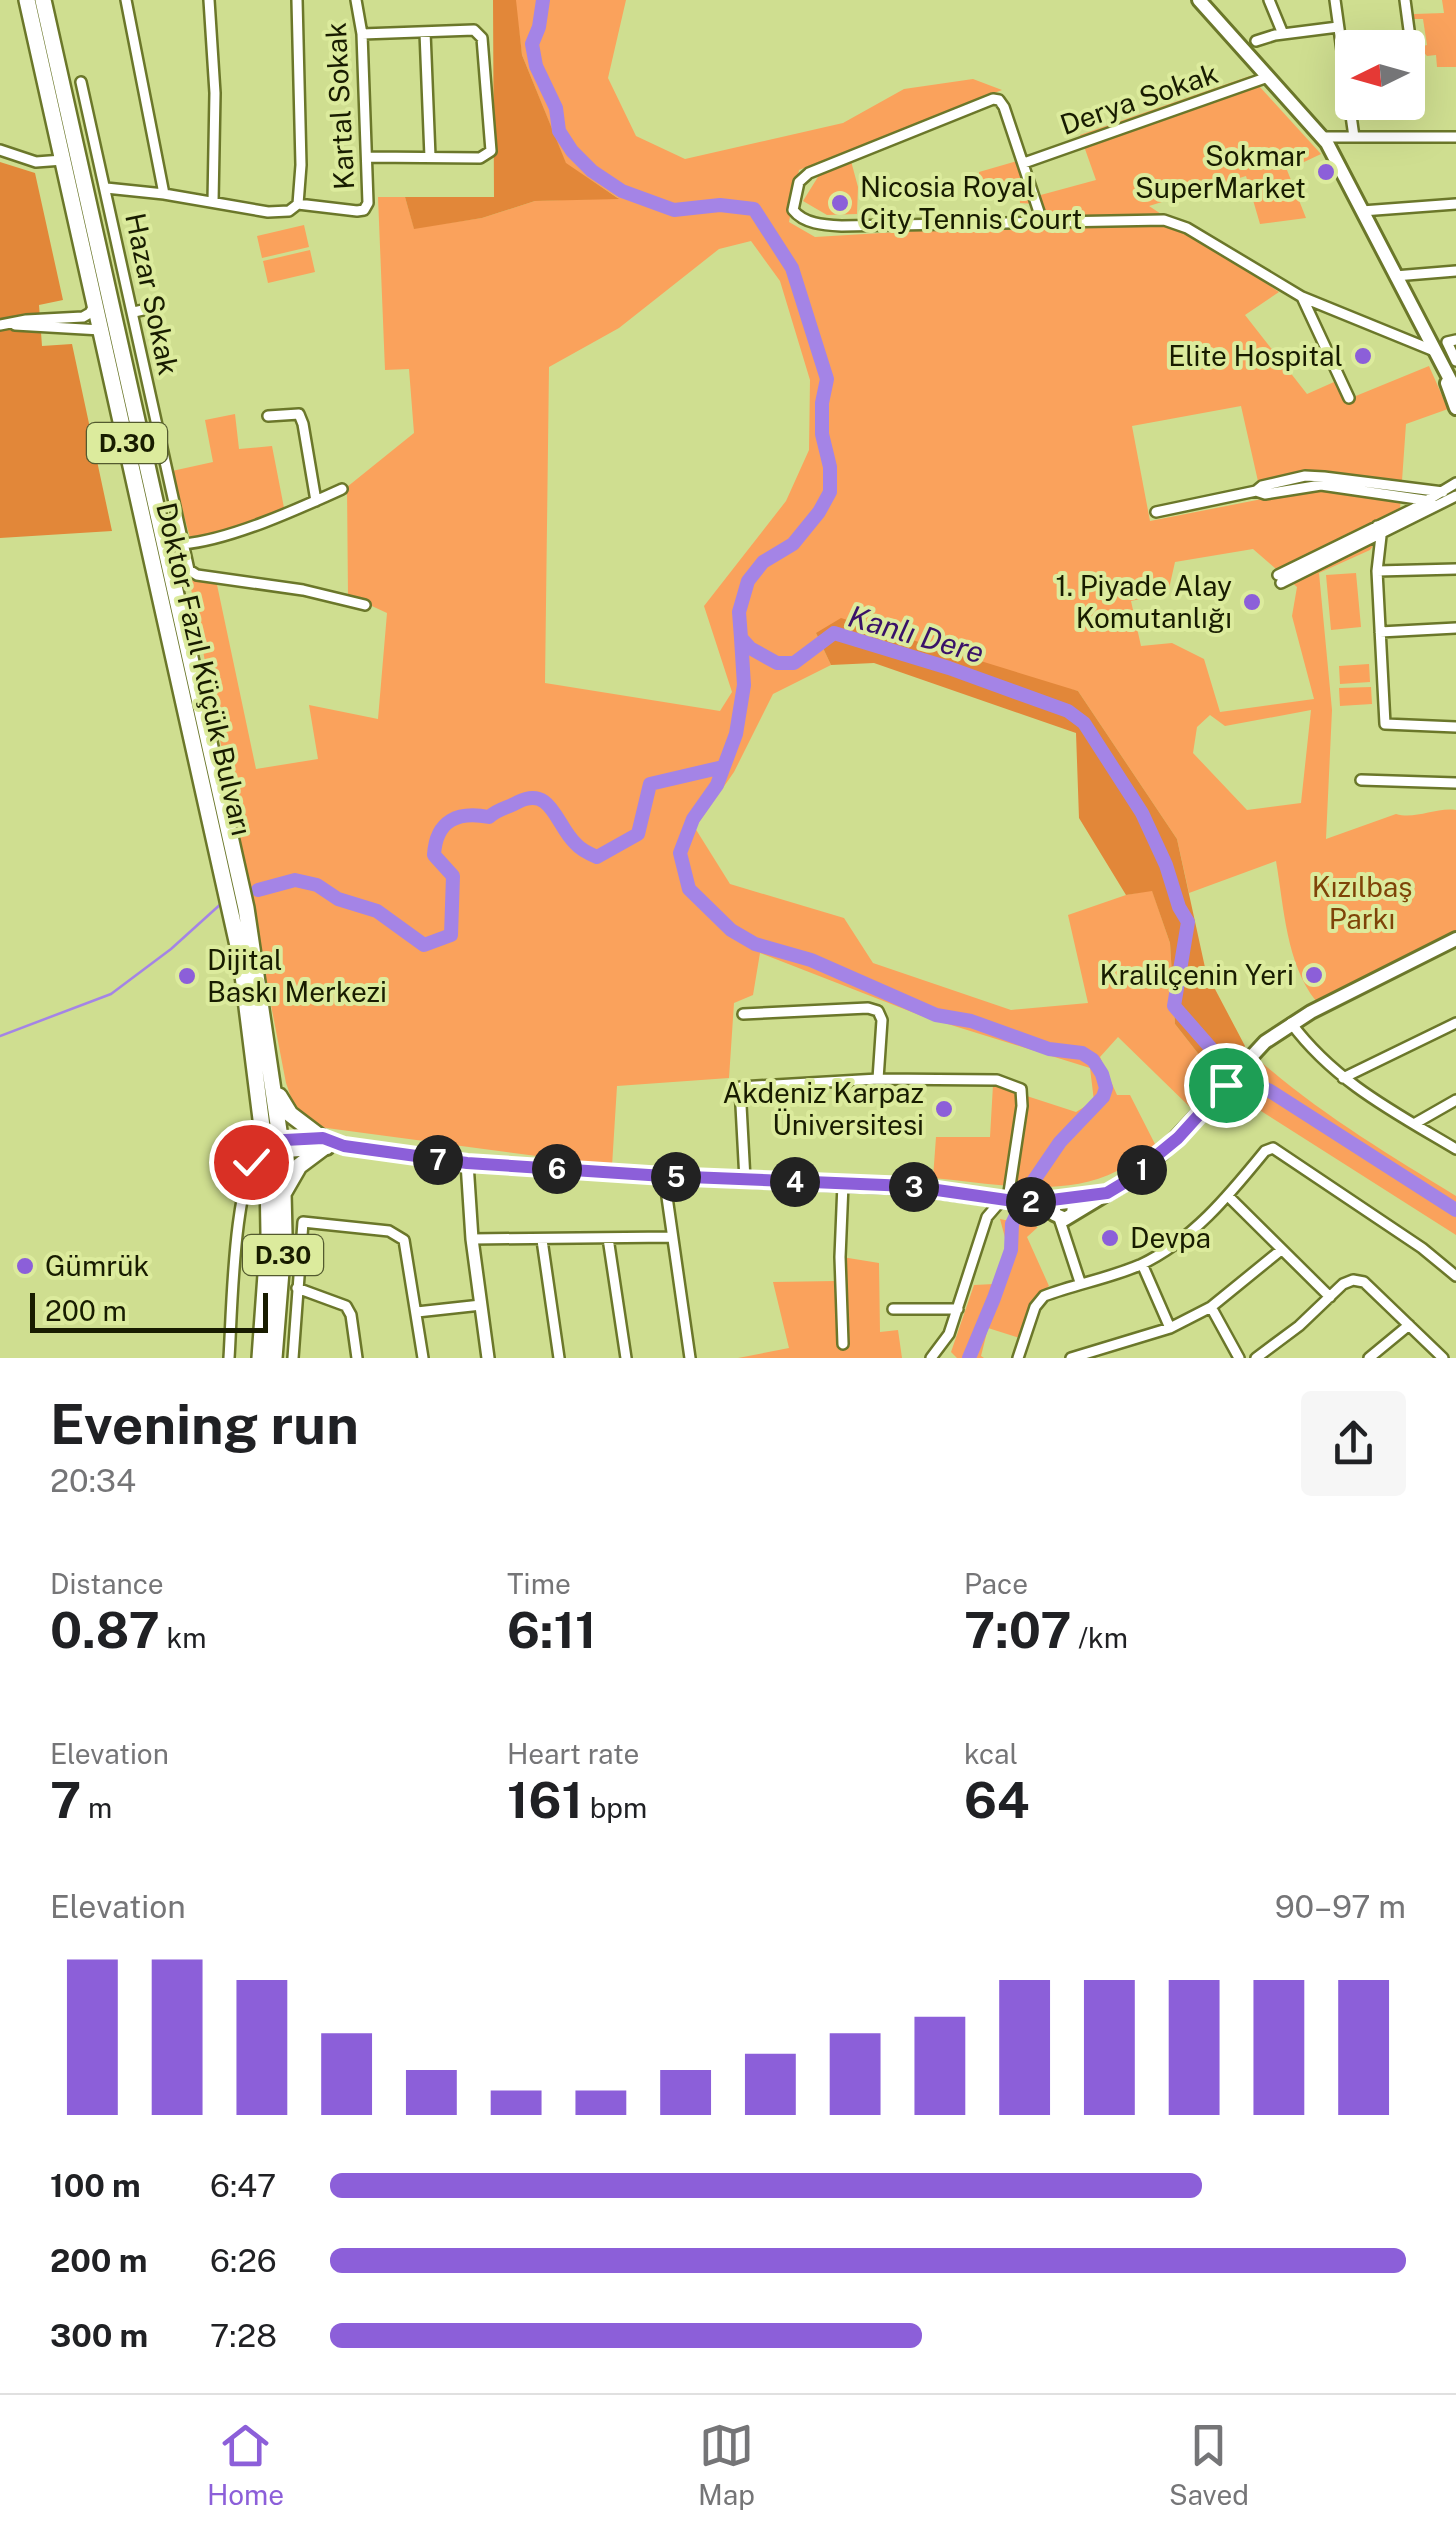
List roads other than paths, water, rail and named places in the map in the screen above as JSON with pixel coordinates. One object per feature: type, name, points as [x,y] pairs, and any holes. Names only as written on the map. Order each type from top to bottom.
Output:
[{"type":"highway","name":"Doktor Fazıl Küçük Bulvarı","points":[[28,0],[101,330],[234,884]]},
{"type":"highway","name":"Doktor Fazıl Küçük Bulvarı","points":[[42,0],[160,529],[272,1078],[274,1146],[260,1358]]},
{"type":"highway","name":"Doktor Fazıl Küçük Bulvarı","points":[[239,911],[284,1194],[274,1358]]},
{"type":"highway","points":[[272,1078],[290,1114],[323,1143],[298,1166],[284,1194]]},
{"type":"main road","points":[[1198,0],[1320,136],[1336,160],[1443,372],[1456,408]]},
{"type":"main road","points":[[1443,372],[1456,391]]},
{"type":"main road","points":[[274,1146],[323,1143],[467,1163],[909,1186],[1008,1199],[1065,1216],[1140,1172],[1261,1045],[1292,1023],[1456,939]]},
{"type":"main road","points":[[1028,1203],[1107,1193]]},
{"type":"main road","points":[[1061,1200],[1074,1206],[1065,1216]]},
{"type":"street","points":[[126,0],[164,194]]},
{"type":"street","points":[[209,0],[215,93],[213,202]]},
{"type":"street","points":[[106,188],[268,212],[288,211],[298,204],[301,165],[297,0]]},
{"type":"street","name":"Kartal Sokak","points":[[298,204],[364,210],[368,203],[362,34],[356,0]]},
{"type":"street","points":[[1269,0],[1283,34]]},
{"type":"street","points":[[1335,0],[1350,137]]},
{"type":"street","points":[[1405,0],[1410,30]]},
{"type":"street","points":[[1256,41],[1338,27]]},
{"type":"street","points":[[362,34],[474,30],[482,38],[491,150],[480,158],[366,157]]},
{"type":"street","points":[[424,32],[430,157]]},
{"type":"street","name":"Derya Sokak","points":[[1024,163],[1268,78]]},
{"type":"street","name":"Hazar Sokak","points":[[80,82],[128,283],[177,518],[193,573],[303,590],[365,606]]},
{"type":"street","points":[[1042,221],[999,100],[986,100],[809,172],[799,182],[793,210],[799,218],[842,226],[1127,219],[1177,223],[1302,297],[1432,350]]},
{"type":"street","points":[[1320,136],[1456,137]]},
{"type":"street","points":[[1336,160],[1340,142],[1350,137]]},
{"type":"street","points":[[0,150],[36,162],[63,160]]},
{"type":"street","points":[[1362,210],[1456,204]]},
{"type":"street","points":[[1395,276],[1456,272]]},
{"type":"street","points":[[106,288],[128,283]]},
{"type":"street","points":[[1302,297],[1350,398]]},
{"type":"street","points":[[0,326],[26,320],[83,317],[95,304]]},
{"type":"street","points":[[134,312],[156,307]]},
{"type":"street","points":[[13,324],[25,328],[101,330]]},
{"type":"street","points":[[1451,341],[1456,361]]},
{"type":"street","points":[[268,416],[299,414],[316,501]]},
{"type":"street","points":[[1156,512],[1256,491],[1293,479],[1324,476],[1443,492]]},
{"type":"street","points":[[1379,531],[1456,483]]},
{"type":"street","points":[[1256,491],[1265,494],[1321,485],[1443,504]]},
{"type":"street","points":[[183,544],[196,543],[342,489]]},
{"type":"street","points":[[1279,579],[1456,496]]},
{"type":"street","points":[[160,529],[177,518]]},
{"type":"street","points":[[1379,531],[1377,571],[1384,724],[1456,728]]},
{"type":"street","points":[[1377,571],[1456,570]]},
{"type":"street","points":[[1380,632],[1456,628]]},
{"type":"street","points":[[1361,780],[1456,782]]},
{"type":"street","points":[[743,1014],[868,1008],[878,1011],[882,1020],[878,1079]]},
{"type":"street","points":[[1292,1023],[1312,1051],[1362,1094],[1456,1149]]},
{"type":"street","points":[[1343,1078],[1456,1023]]},
{"type":"street","points":[[745,1180],[740,1087],[878,1079],[997,1080],[1021,1089],[1008,1199],[990,1213],[949,1334],[931,1358]]},
{"type":"street","points":[[1414,1124],[1456,1100]]},
{"type":"street","points":[[229,1358],[244,1185],[258,1148],[274,1146]]},
{"type":"street","points":[[1018,1358],[1039,1300],[1080,1282],[1142,1264],[1186,1236],[1272,1148],[1422,1248],[1456,1276]]},
{"type":"street","points":[[467,1163],[472,1238],[488,1358]]},
{"type":"street","points":[[664,1176],[690,1358]]},
{"type":"street","points":[[842,1344],[843,1184]]},
{"type":"street","points":[[1228,1196],[1330,1298]]},
{"type":"street","points":[[1065,1216],[1080,1282]]},
{"type":"street","points":[[292,1358],[303,1222],[397,1233],[404,1240],[423,1358]]},
{"type":"street","points":[[472,1238],[672,1237]]},
{"type":"street","points":[[608,1238],[626,1358]]},
{"type":"street","points":[[542,1240],[559,1358]]},
{"type":"street","points":[[1071,1358],[1170,1328],[1211,1307],[1281,1250]]},
{"type":"street","points":[[1142,1264],[1170,1328]]},
{"type":"street","points":[[1256,1358],[1352,1280],[1364,1282],[1443,1358]]},
{"type":"street","points":[[298,1288],[346,1306],[351,1315],[357,1358]]},
{"type":"street","points":[[417,1312],[481,1305]]},
{"type":"street","points":[[1211,1307],[1239,1358]]},
{"type":"street","points":[[893,1309],[958,1308]]},
{"type":"street","points":[[1369,1358],[1409,1325]]},
{"type":"waterway","name":"Kanlı Dere","points":[[543,0],[532,44],[536,66],[556,108],[559,131],[572,151],[592,171],[622,191],[674,210],[720,205],[754,209],[792,268],[827,379],[822,434],[830,467],[830,492],[793,544],[763,562],[748,581],[739,612],[741,638],[750,648],[777,663],[794,663],[834,633],[949,668],[1068,711],[1084,723],[1142,813],[1188,922],[1174,1006],[1230,1070],[1270,1091],[1456,1210]]},
{"type":"waterway","points":[[741,638],[744,685],[736,734],[717,785],[693,819],[680,853],[689,889],[731,930],[755,944],[811,960],[936,1015],[971,1021],[1049,1049],[1082,1053],[1093,1060],[1102,1074],[1106,1088],[1103,1097],[1060,1142],[1030,1186],[1012,1224],[1011,1250],[969,1358]]},
{"type":"waterway","points":[[258,890],[295,880],[317,885],[338,899],[377,911],[424,945],[451,935],[453,876],[434,855],[439,833],[451,821],[468,815],[489,817],[529,798],[539,799],[578,846],[597,857],[638,834],[650,784],[723,767]]},
{"type":"waterway","points":[[0,1036],[111,994],[171,949],[223,902]]},
{"type":"place","name":"Sokmar SuperMarket","points":[[1326,172]]},
{"type":"place","name":"Nicosia Royal City Tennis Court","points":[[840,203]]},
{"type":"place","name":"Elite Hospital","points":[[1363,356]]},
{"type":"place","name":"1. Piyade Alay Komutanlığı","points":[[1252,602]]},
{"type":"place","name":"Kralilçenin Yeri","points":[[1314,975]]},
{"type":"place","name":"Dijital Baskı Merkezi","points":[[187,976]]},
{"type":"place","name":"Akdeniz Karpaz Üniversitesi","points":[[944,1109]]},
{"type":"place","name":"Devpa","points":[[1110,1238]]},
{"type":"place","name":"Gümrük","points":[[25,1266]]},
{"type":"park label","name":"Kızılbaş Parkı","points":[[1362,903]]}]
